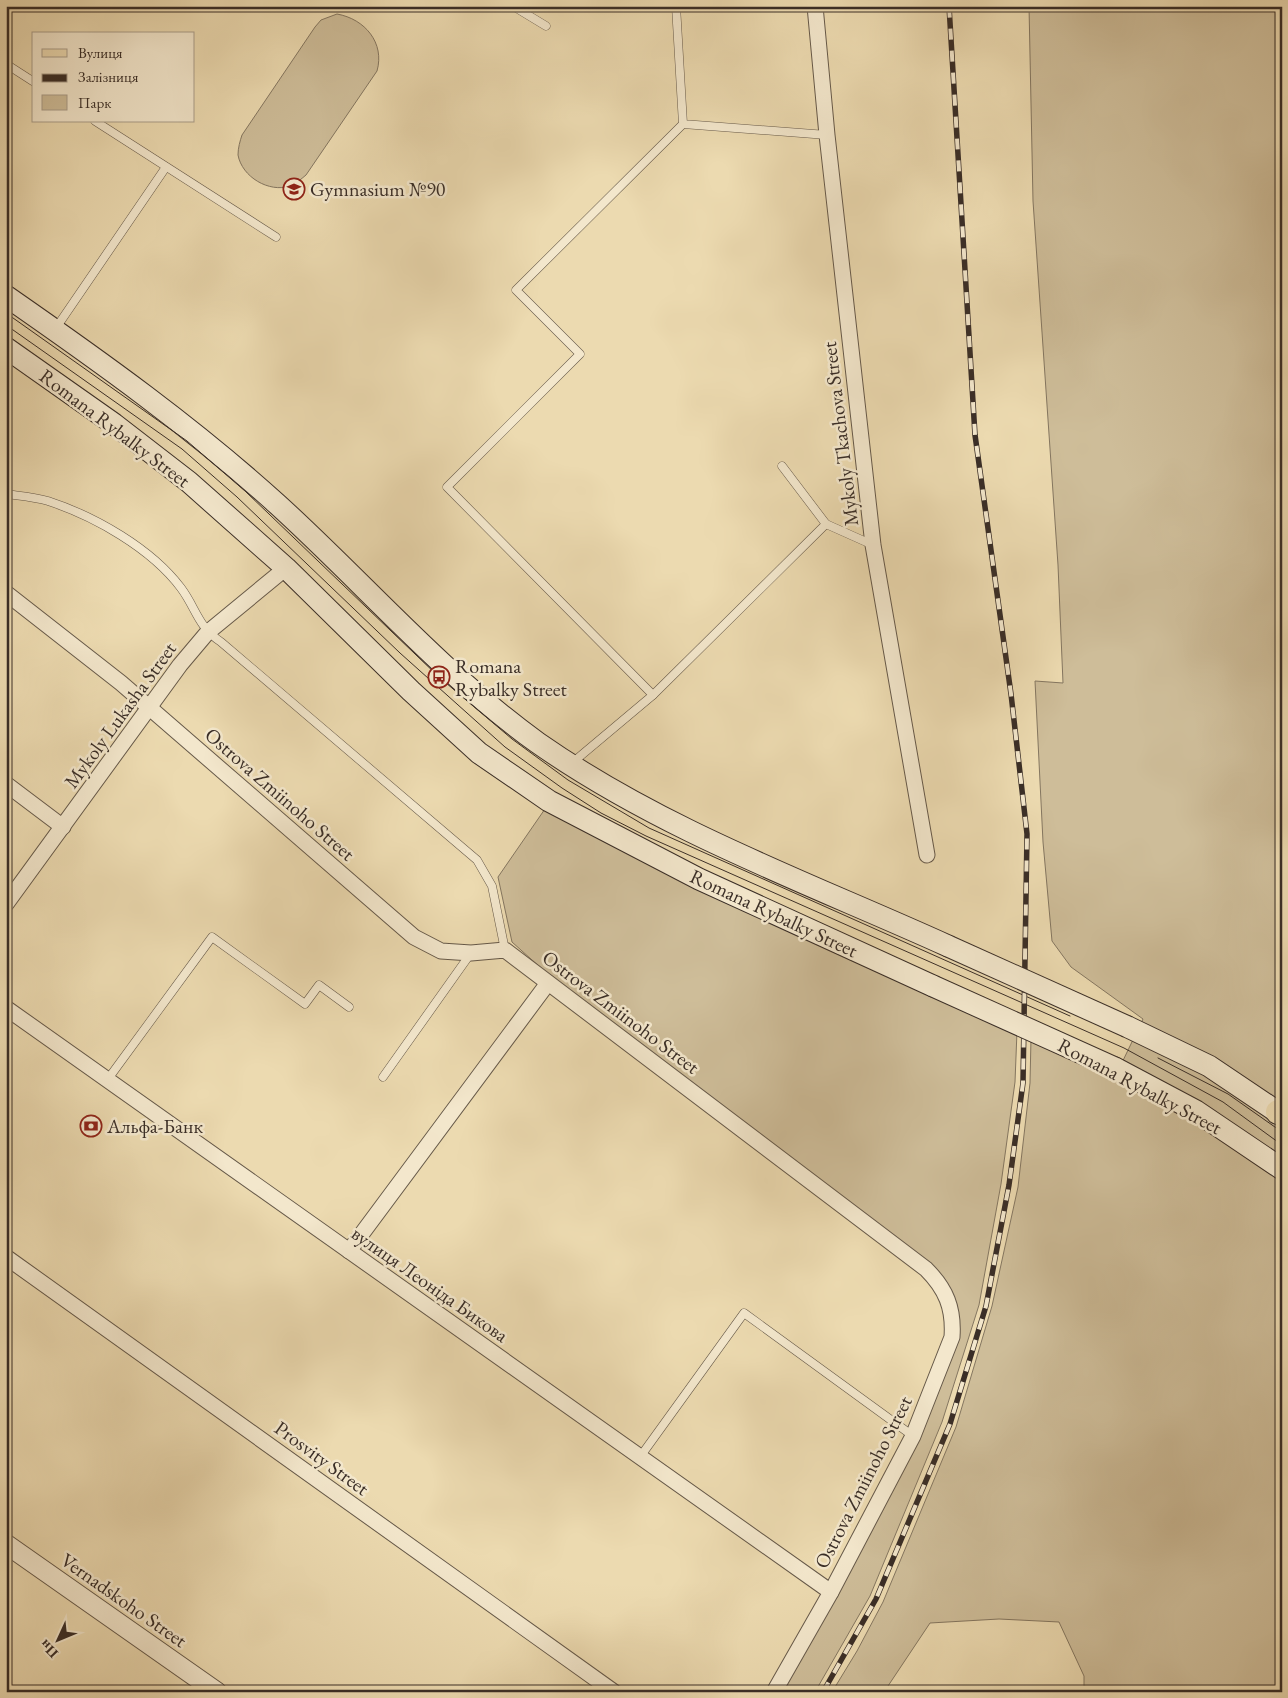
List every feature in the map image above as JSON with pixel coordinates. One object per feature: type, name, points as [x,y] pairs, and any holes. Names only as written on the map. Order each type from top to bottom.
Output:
[{"type":"main road","name":"Romana Rybalky Street","points":[[6,296],[160,405],[216,451],[324,547],[475,692],[536,741],[570,764],[638,806],[671,822],[1128,1027],[1209,1066],[1280,1114]]},
{"type":"main road","name":"Romana Rybalky Street","points":[[6,348],[114,424],[189,482],[286,568],[410,691],[479,753],[549,801],[699,879],[1115,1068],[1196,1111],[1282,1169]]},
{"type":"street","name":"Mykoly Tkachova Street","points":[[815,6],[827,135],[873,545],[927,855]]},
{"type":"street","name":"Mykoly Lukasha Street","points":[[6,904],[180,665],[207,633],[286,568]]},
{"type":"street","name":"Ostrova Zmiinoho Street","points":[[6,593],[150,708],[414,937],[441,951],[471,953],[505,950],[926,1269],[941,1285],[950,1302],[953,1319],[952,1337],[913,1436],[774,1692]]},
{"type":"street","points":[[6,784],[63,826]]},
{"type":"street","points":[[349,1251],[548,982]]},
{"type":"street","name":"вулиця Леоніда Бикова","points":[[6,1008],[830,1592]]},
{"type":"street","name":"Prosvity Street","points":[[6,1257],[614,1692]]},
{"type":"street","name":"Vernadskoho Street","points":[[6,1544],[217,1692]]},
{"type":"lane","points":[[512,6],[546,26]]},
{"type":"lane","points":[[676,6],[684,124]]},
{"type":"lane","points":[[6,64],[32,81]]},
{"type":"lane","points":[[97,122],[276,237]]},
{"type":"lane","points":[[653,695],[446,487],[580,354],[516,290],[684,124],[827,135]]},
{"type":"lane","points":[[55,330],[166,166]]},
{"type":"lane","points":[[782,466],[826,524],[873,545]]},
{"type":"lane","points":[[6,494],[47,501],[96,520],[152,558],[180,587],[207,633],[228,648],[477,860],[492,886],[505,950]]},
{"type":"lane","points":[[570,764],[653,695],[826,524]]},
{"type":"lane","points":[[108,1079],[212,937],[305,1004],[319,985],[349,1007]]},
{"type":"lane","points":[[383,1077],[471,953]]},
{"type":"lane","points":[[640,1457],[744,1313],[913,1436]]},
{"type":"green space","points":[[1029,6],[1282,6],[1282,1692],[1084,1692],[1084,1676],[1059,1622],[999,1619],[930,1623],[884,1692],[832,1692],[857,1651],[883,1602],[956,1427],[992,1306],[1018,1187],[1030,1083],[1031,1038],[1117,1073],[1143,1019],[1071,967],[1052,941],[1043,842],[1035,681],[1063,683],[1058,565],[1033,201]]},
{"type":"green space","points":[[337,14],[356,21],[370,34],[378,51],[377,71],[306,175],[296,183],[282,188],[265,185],[251,176],[241,163],[238,152],[242,135],[315,27],[321,20]]},
{"type":"green space","points":[[547,806],[1017,1031],[1015,1082],[1001,1184],[979,1305],[942,1422],[870,1596],[815,1692],[778,1692],[956,1334],[944,1282],[551,977],[512,942],[498,877]]},
{"type":"tram line","points":[[6,313],[187,441],[245,491],[439,677],[512,739],[568,780],[649,828],[1070,1016]]},
{"type":"tram line","points":[[6,325],[182,449],[237,497],[400,653],[505,747],[562,788],[601,813],[646,836],[1124,1048],[1223,1102],[1282,1145]]},
{"type":"tram line","points":[[1158,1058],[1228,1094],[1282,1132]]},
{"type":"railway","points":[[823,1692],[876,1599],[950,1424],[986,1306],[1009,1185],[1023,1083],[1027,834],[1011,694],[975,435],[949,6]]},
{"type":"place","name":"Gymnasium №90","points":[[294,189]]},
{"type":"place","name":"Romana Rybalky Street","points":[[439,677]]},
{"type":"place","name":"Альфа-Банк","points":[[91,1126]]}]
